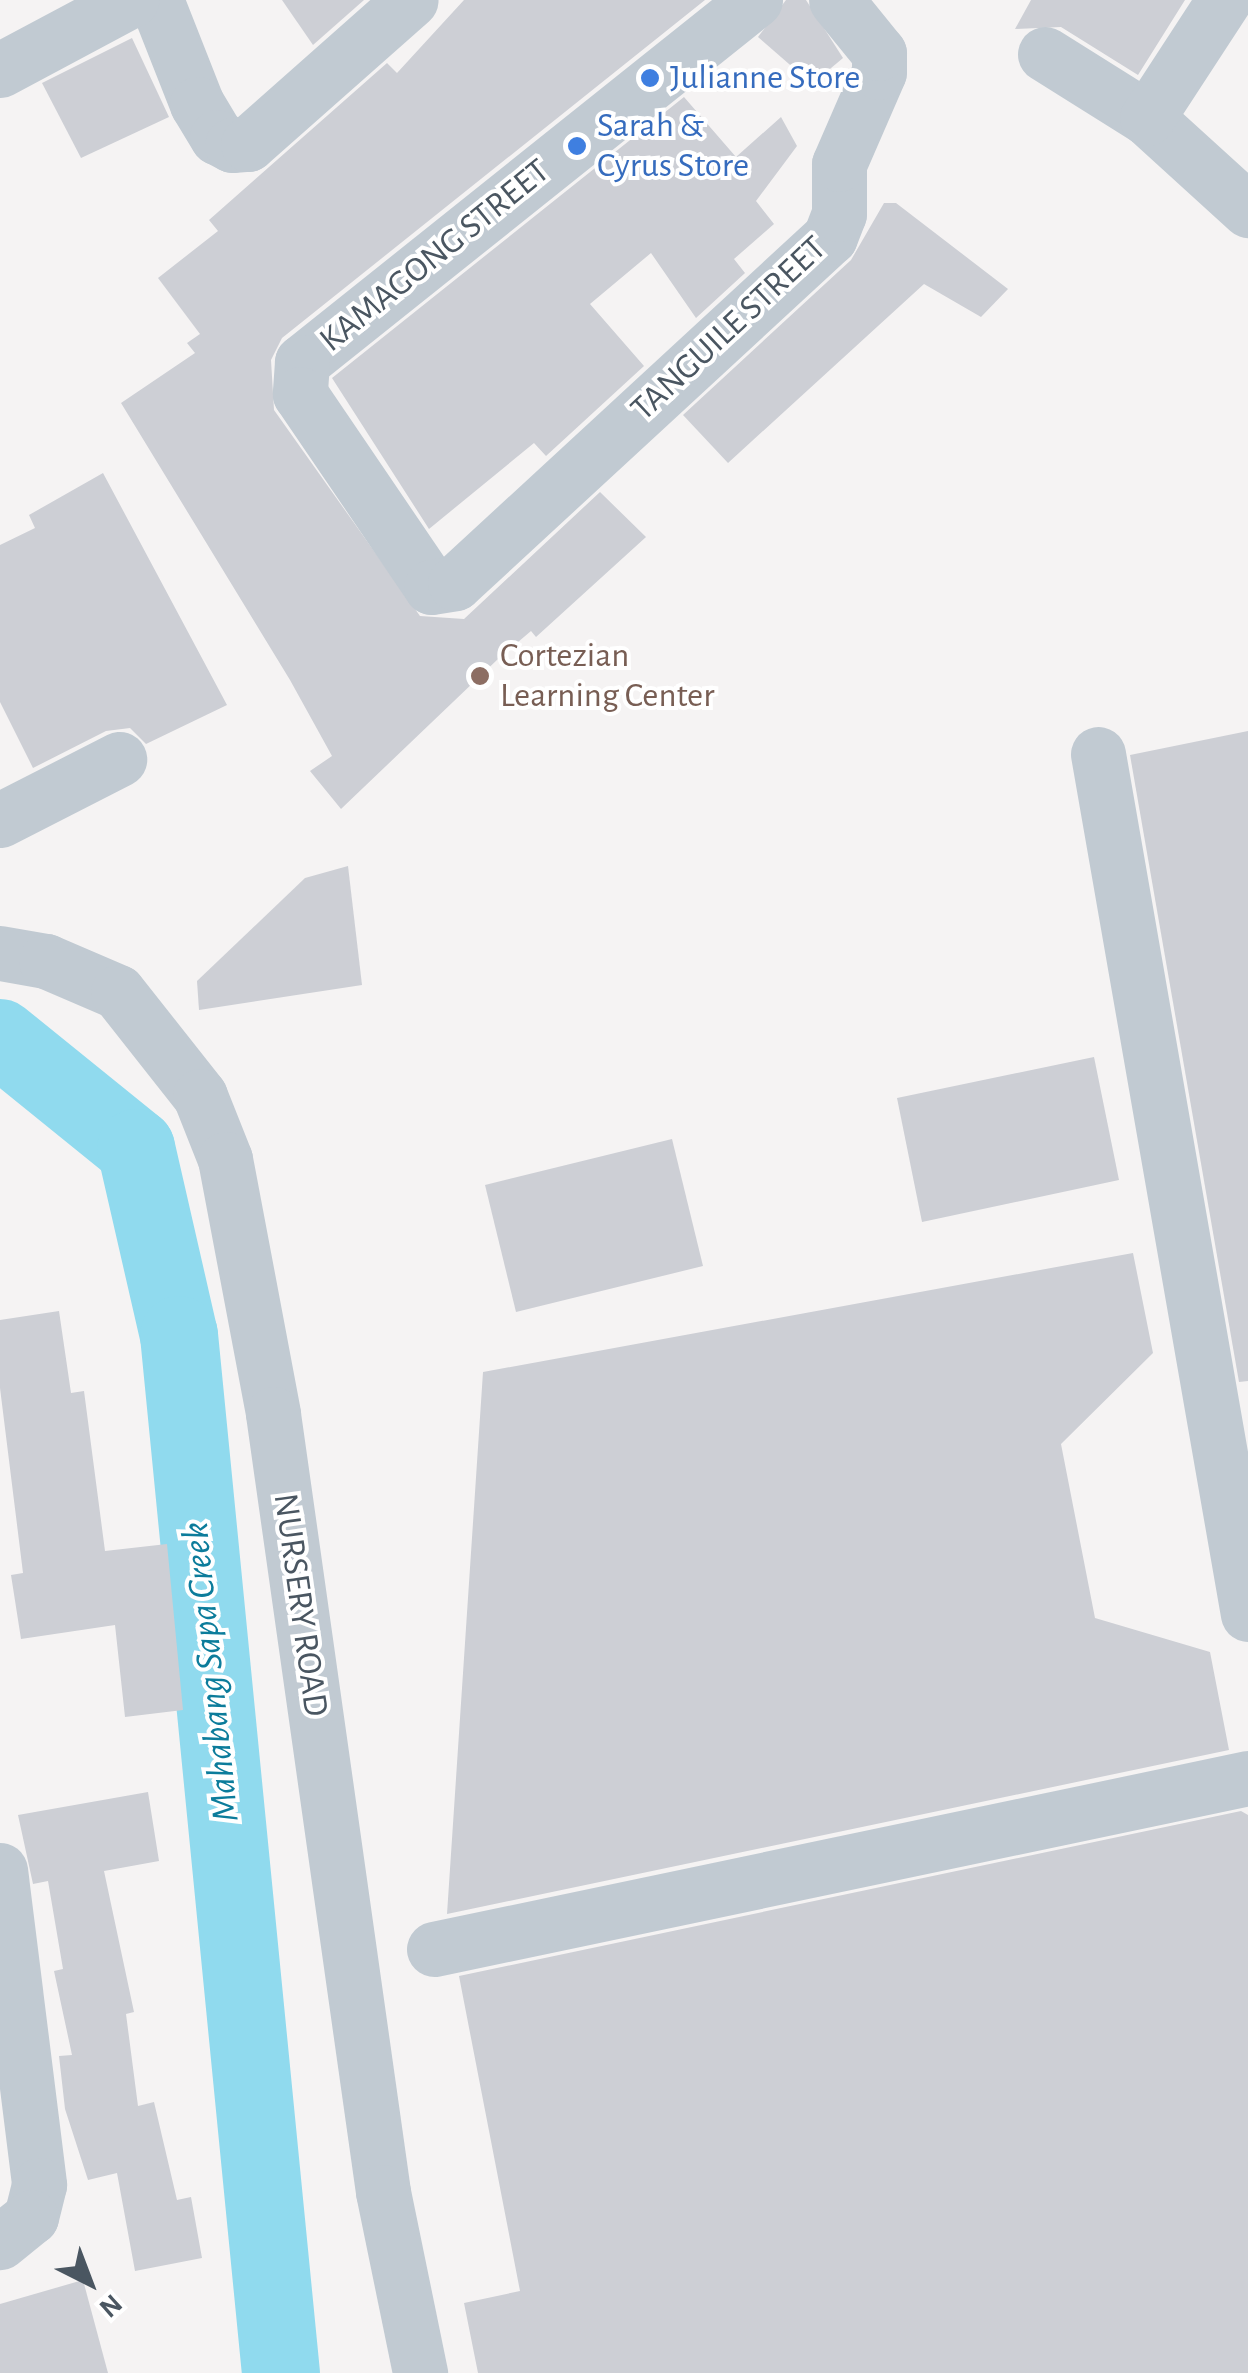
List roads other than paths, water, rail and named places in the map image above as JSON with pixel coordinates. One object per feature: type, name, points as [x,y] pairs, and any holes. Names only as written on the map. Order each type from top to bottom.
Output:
[{"type":"street","points":[[0,70],[131,0]]},
{"type":"street","points":[[156,0],[218,137],[248,144],[411,0]]},
{"type":"street","name":"KAMAGONG STREET","points":[[431,587],[300,394],[302,362],[756,0]]},
{"type":"street","name":"TANGUILE STREET","points":[[431,587],[455,583],[830,237],[839,214],[839,164],[879,72],[879,52],[836,0]]},
{"type":"street","points":[[1147,118],[1224,0]]},
{"type":"street","points":[[1045,54],[1147,118],[1248,210]]},
{"type":"street","points":[[1098,754],[1248,1614]]},
{"type":"street","points":[[0,820],[119,758]]},
{"type":"street","name":"NURSERY ROAD","points":[[0,954],[46,962],[118,992],[200,1096],[225,1159],[270,1395],[383,2192],[420,2373]]},
{"type":"street","points":[[434,1949],[1248,1778]]},
{"type":"street","points":[[0,1870],[39,2185],[31,2217],[0,2242]]},
{"type":"waterway","name":"Mahabang Sapa Creek","points":[[0,1038],[136,1148],[179,1335],[281,2373]]},
{"type":"place","name":"Julianne Store","points":[[650,78]]},
{"type":"place","name":"Sarah & Cyrus Store","points":[[577,146]]},
{"type":"place","name":"Cortezian Learning Center","points":[[480,676]]}]
